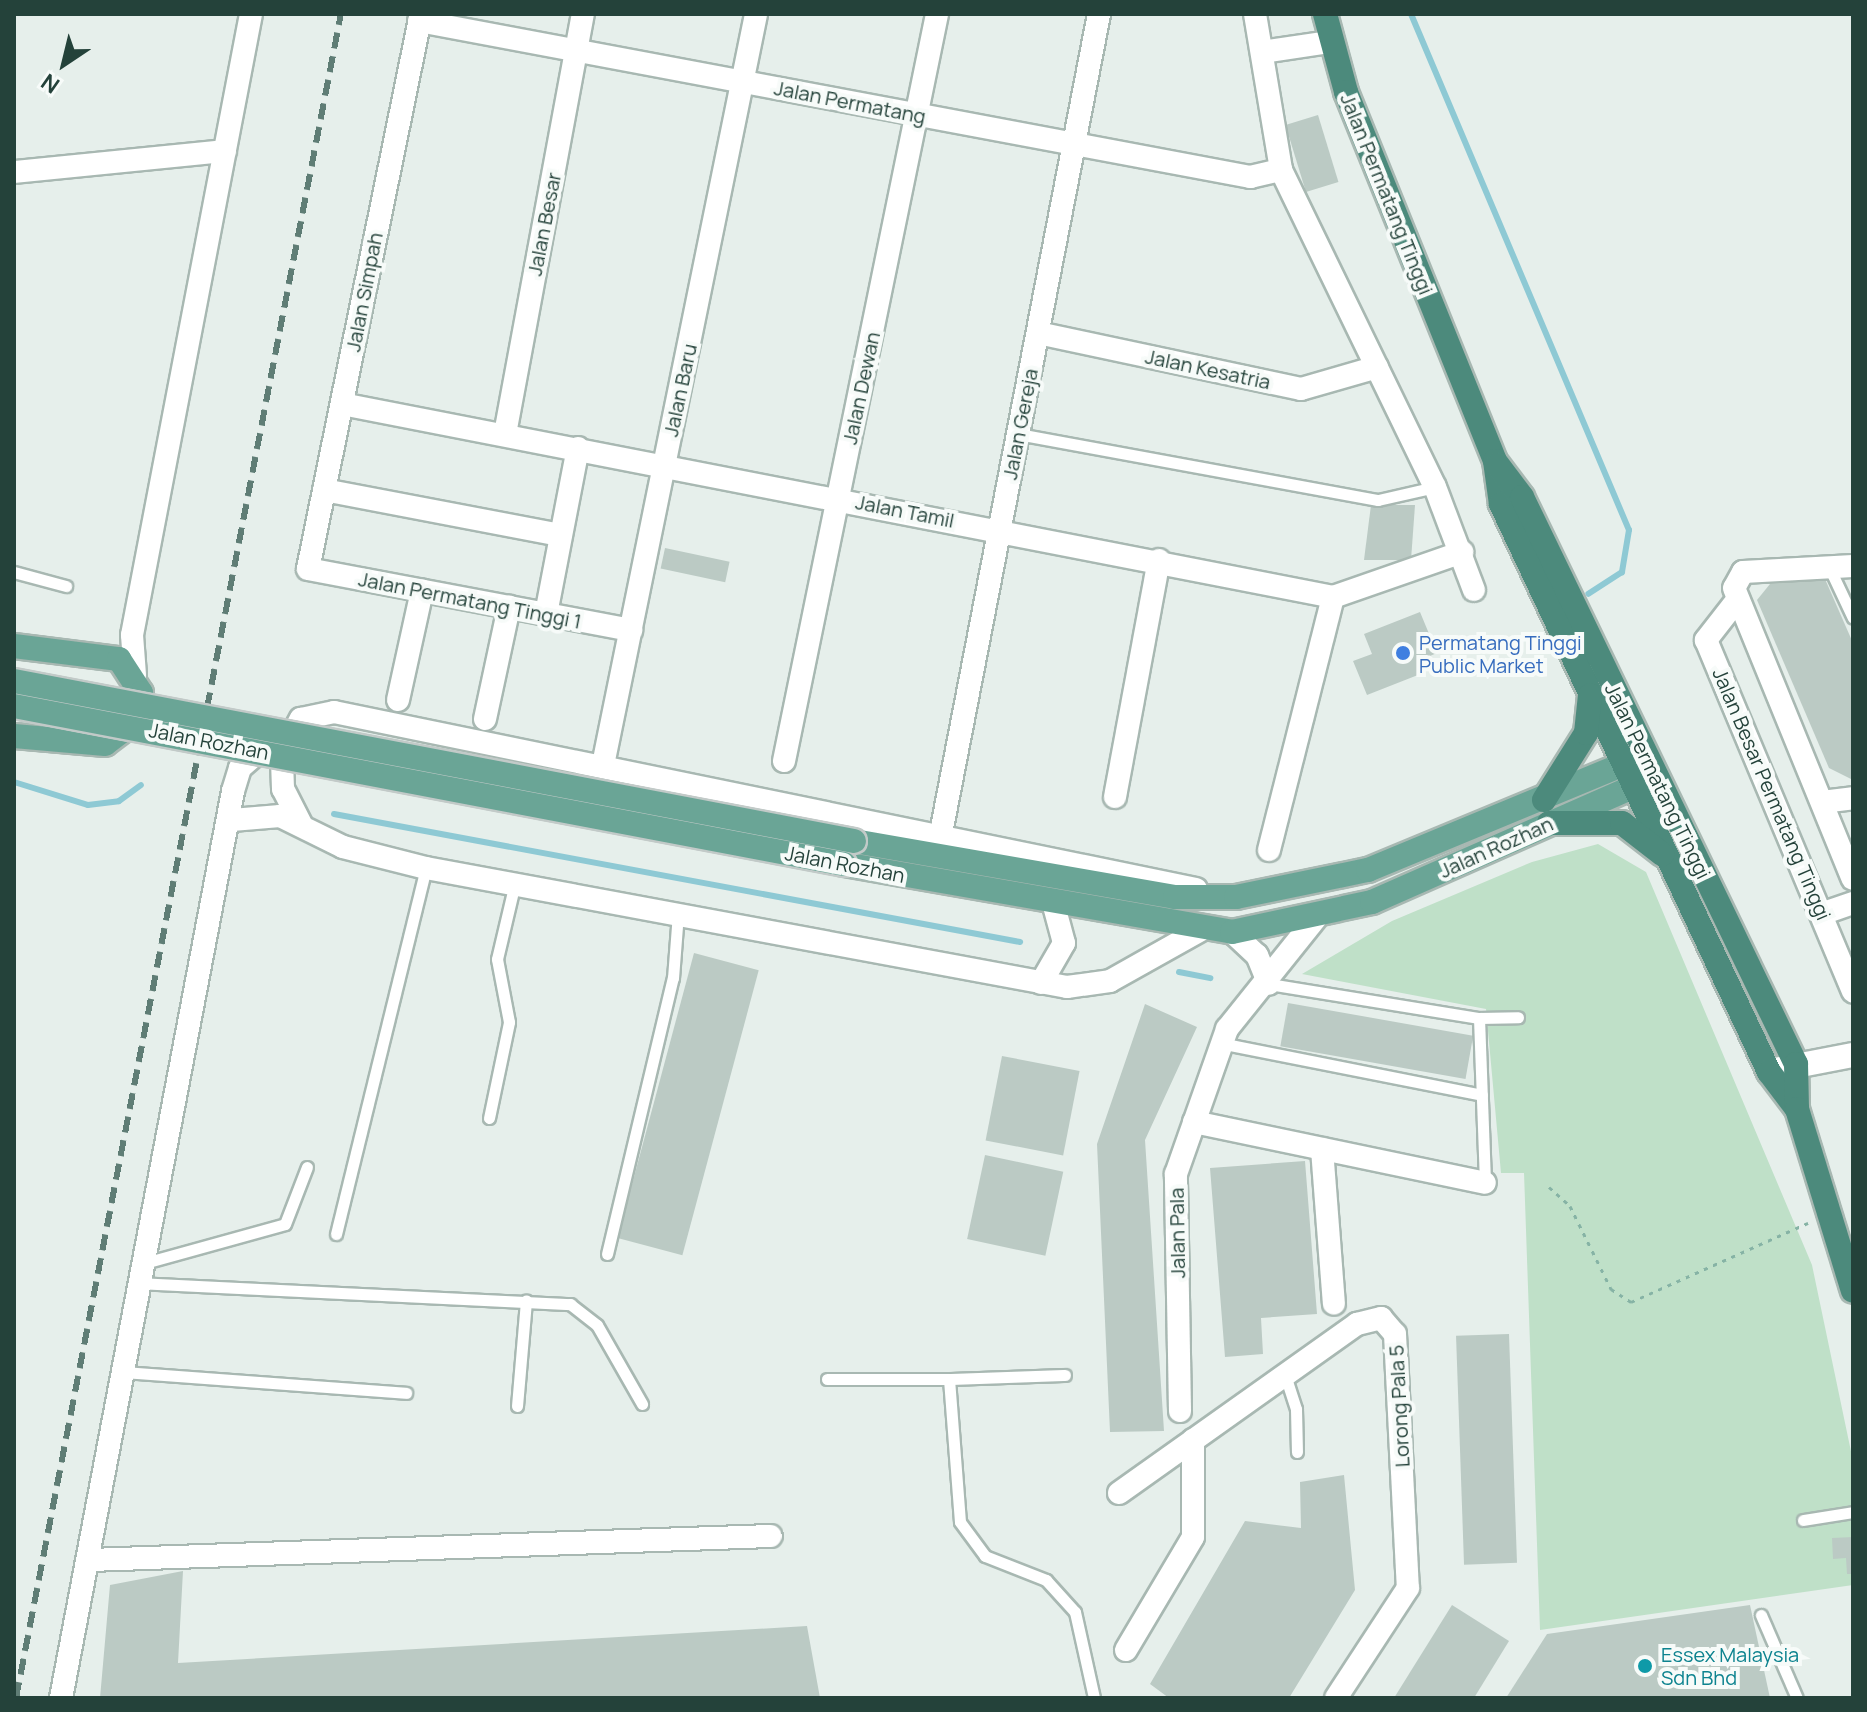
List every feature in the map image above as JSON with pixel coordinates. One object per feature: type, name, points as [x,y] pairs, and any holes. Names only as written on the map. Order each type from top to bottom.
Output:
[{"type":"highway","name":"Jalan Permatang Tinggi","points":[[1325,14],[1330,42],[1495,461],[1501,504],[1590,693],[1640,770],[1672,864],[1769,1072],[1797,1109]]},
{"type":"highway","name":"Jalan Permatang Tinggi","points":[[1495,461],[1522,497],[1640,770],[1796,1064],[1797,1109],[1853,1291]]},
{"type":"highway","points":[[1590,693],[1586,733],[1546,811],[1622,823],[1672,864]]},
{"type":"main road","points":[[14,646],[119,659],[135,675],[141,693],[134,722],[105,744],[14,736]]},
{"type":"main road","name":"Jalan Rozhan","points":[[14,681],[854,841],[1175,897],[1236,897],[1368,870],[1546,811]]},
{"type":"main road","name":"Jalan Rozhan","points":[[14,706],[1054,906],[1201,930],[1232,932],[1315,919],[1372,902],[1546,811],[1640,770]]},
{"type":"street","points":[[135,675],[132,635],[251,14]]},
{"type":"street","name":"Jalan Besar","points":[[505,434],[583,14]]},
{"type":"street","name":"Jalan Baru","points":[[603,765],[756,14]]},
{"type":"street","name":"Jalan Dewan","points":[[784,761],[937,14]]},
{"type":"street","name":"Jalan Gereja","points":[[941,833],[1099,14]]},
{"type":"street","points":[[1255,14],[1281,170],[1435,487],[1474,590]]},
{"type":"street","name":"Jalan Permatang","points":[[420,17],[576,50],[1250,177],[1281,170]]},
{"type":"street","name":"Jalan Simpah","points":[[308,569],[420,17]]},
{"type":"street","points":[[1262,52],[1330,42]]},
{"type":"street","points":[[14,172],[225,151]]},
{"type":"street","name":"Jalan Kesatria","points":[[1038,333],[1301,389],[1377,367]]},
{"type":"street","name":"Jalan Tamil","points":[[342,404],[1159,560],[1333,597]]},
{"type":"street","points":[[546,614],[578,448]]},
{"type":"street","points":[[324,490],[561,535]]},
{"type":"street","points":[[1269,850],[1333,597],[1462,552]]},
{"type":"street","points":[[1115,797],[1159,560]]},
{"type":"street","points":[[1734,596],[1743,572],[1853,566]]},
{"type":"street","name":"Jalan Permatang Tinggi 1","points":[[308,569],[631,630]]},
{"type":"street","points":[[398,700],[422,591]]},
{"type":"street","name":"Jalan Besar Permatang Tinggi","points":[[1734,596],[1853,879]]},
{"type":"street","name":"Jalan Besar Permatang Tinggi","points":[[1734,596],[1706,640],[1824,913],[1853,991]]},
{"type":"street","points":[[485,719],[509,607]]},
{"type":"street","points":[[61,1698],[90,1560],[138,1274],[232,820],[240,768],[289,735],[301,719],[334,712],[941,833],[1236,897]]},
{"type":"street","points":[[289,735],[283,789],[301,824]]},
{"type":"street","points":[[232,820],[283,789]]},
{"type":"street","points":[[1822,802],[1853,798]]},
{"type":"street","points":[[232,820],[264,814],[301,824],[343,847],[426,868],[678,912],[1041,983],[1110,981],[1201,930]]},
{"type":"street","points":[[1824,913],[1853,903]]},
{"type":"street","points":[[1041,983],[1064,943],[1054,906]]},
{"type":"street","name":"Jalan Pala","points":[[1180,1411],[1176,1174],[1220,1043],[1269,984],[1315,919]]},
{"type":"street","points":[[1232,932],[1257,955],[1269,984]]},
{"type":"street","points":[[1769,1072],[1796,1064],[1853,1055]]},
{"type":"street","points":[[1194,1122],[1485,1183]]},
{"type":"street","points":[[1322,1149],[1334,1304]]},
{"type":"street","name":"Lorong Pala 5","points":[[1119,1493],[1357,1324],[1381,1318],[1395,1334],[1408,1588],[1336,1698]]},
{"type":"street","points":[[1126,1650],[1193,1537],[1193,1440]]},
{"type":"street","points":[[90,1560],[771,1536]]},
{"type":"lane","points":[[1018,434],[1378,500],[1435,487]]},
{"type":"lane","points":[[1829,567],[1853,618]]},
{"type":"lane","points":[[14,572],[66,586]]},
{"type":"lane","points":[[336,1234],[426,868]]},
{"type":"lane","points":[[489,1118],[509,1022],[497,959],[515,882]]},
{"type":"lane","points":[[607,1254],[673,978],[678,912]]},
{"type":"lane","points":[[1269,984],[1479,1018],[1518,1017]]},
{"type":"lane","points":[[1479,1018],[1485,1183]]},
{"type":"lane","points":[[1220,1043],[1482,1095]]},
{"type":"lane","points":[[138,1274],[285,1224],[307,1167]]},
{"type":"lane","points":[[138,1274],[570,1304],[597,1325],[642,1404]]},
{"type":"lane","points":[[517,1406],[526,1300]]},
{"type":"lane","points":[[122,1372],[406,1393]]},
{"type":"lane","points":[[827,1379],[1065,1375]]},
{"type":"lane","points":[[1285,1375],[1296,1409],[1297,1452]]},
{"type":"lane","points":[[949,1379],[960,1522],[985,1556],[1046,1580],[1075,1612],[1094,1698]]},
{"type":"lane","points":[[1803,1520],[1853,1512]]},
{"type":"lane","points":[[1761,1615],[1797,1698]]},
{"type":"path","points":[[1549,1187],[1570,1206],[1611,1289],[1631,1302],[1830,1214]]},
{"type":"green space","points":[[1598,844],[1646,872],[1812,1265],[1853,1461],[1853,1585],[1540,1630],[1524,1173],[1501,1173],[1486,1009],[1302,974],[1392,921],[1532,862]]},
{"type":"building","points":[[1318,115],[1338,182],[1306,192],[1285,125]]},
{"type":"building","points":[[1371,505],[1415,505],[1411,560],[1364,560]]},
{"type":"building","points":[[665,548],[730,562],[725,582],[661,569]]},
{"type":"building","points":[[1825,579],[1853,643],[1853,780],[1829,768],[1757,600],[1770,584]]},
{"type":"building","name":"Permatang Tinggi Public Market","points":[[1420,612],[1437,653],[1418,661],[1423,673],[1367,695],[1353,661],[1372,654],[1364,634]]},
{"type":"building","points":[[694,953],[759,970],[682,1255],[618,1238]]},
{"type":"building","points":[[1288,1003],[1473,1036],[1466,1079],[1280,1046]]},
{"type":"building","points":[[1145,1004],[1197,1027],[1145,1140],[1164,1431],[1110,1432],[1097,1144]]},
{"type":"building","points":[[1002,1056],[1080,1071],[1063,1155],[986,1140]]},
{"type":"building","points":[[985,1155],[1063,1172],[1045,1256],[967,1239]]},
{"type":"building","points":[[1305,1161],[1317,1314],[1261,1318],[1263,1354],[1225,1357],[1210,1168]]},
{"type":"building","points":[[1509,1334],[1517,1563],[1464,1565],[1456,1336]]},
{"type":"building","points":[[1344,1475],[1355,1590],[1289,1698],[1169,1698],[1150,1684],[1245,1521],[1301,1528],[1300,1482]]},
{"type":"building","points":[[1853,1537],[1853,1574],[1847,1574],[1846,1558],[1833,1559],[1832,1538]]},
{"type":"building","points":[[183,1571],[178,1663],[807,1626],[820,1698],[100,1698],[110,1585]]},
{"type":"building","points":[[1452,1605],[1509,1641],[1474,1698],[1394,1698]]},
{"type":"building","name":"Essex Malaysia Sdn Bhd","points":[[1750,1605],[1770,1698],[1506,1698],[1547,1634]]},
{"type":"waterway","points":[[1411,14],[1629,530],[1622,572],[1588,594]]},
{"type":"waterway","points":[[14,782],[88,805],[119,801],[141,785]]},
{"type":"waterway","points":[[334,814],[1020,942]]},
{"type":"waterway","points":[[1179,972],[1210,978]]},
{"type":"railway","points":[[16,1698],[341,14]]},
{"type":"place","name":"Permatang Tinggi Public Market","points":[[1403,653]]},
{"type":"place","name":"Essex Malaysia Sdn Bhd","points":[[1645,1666]]}]
